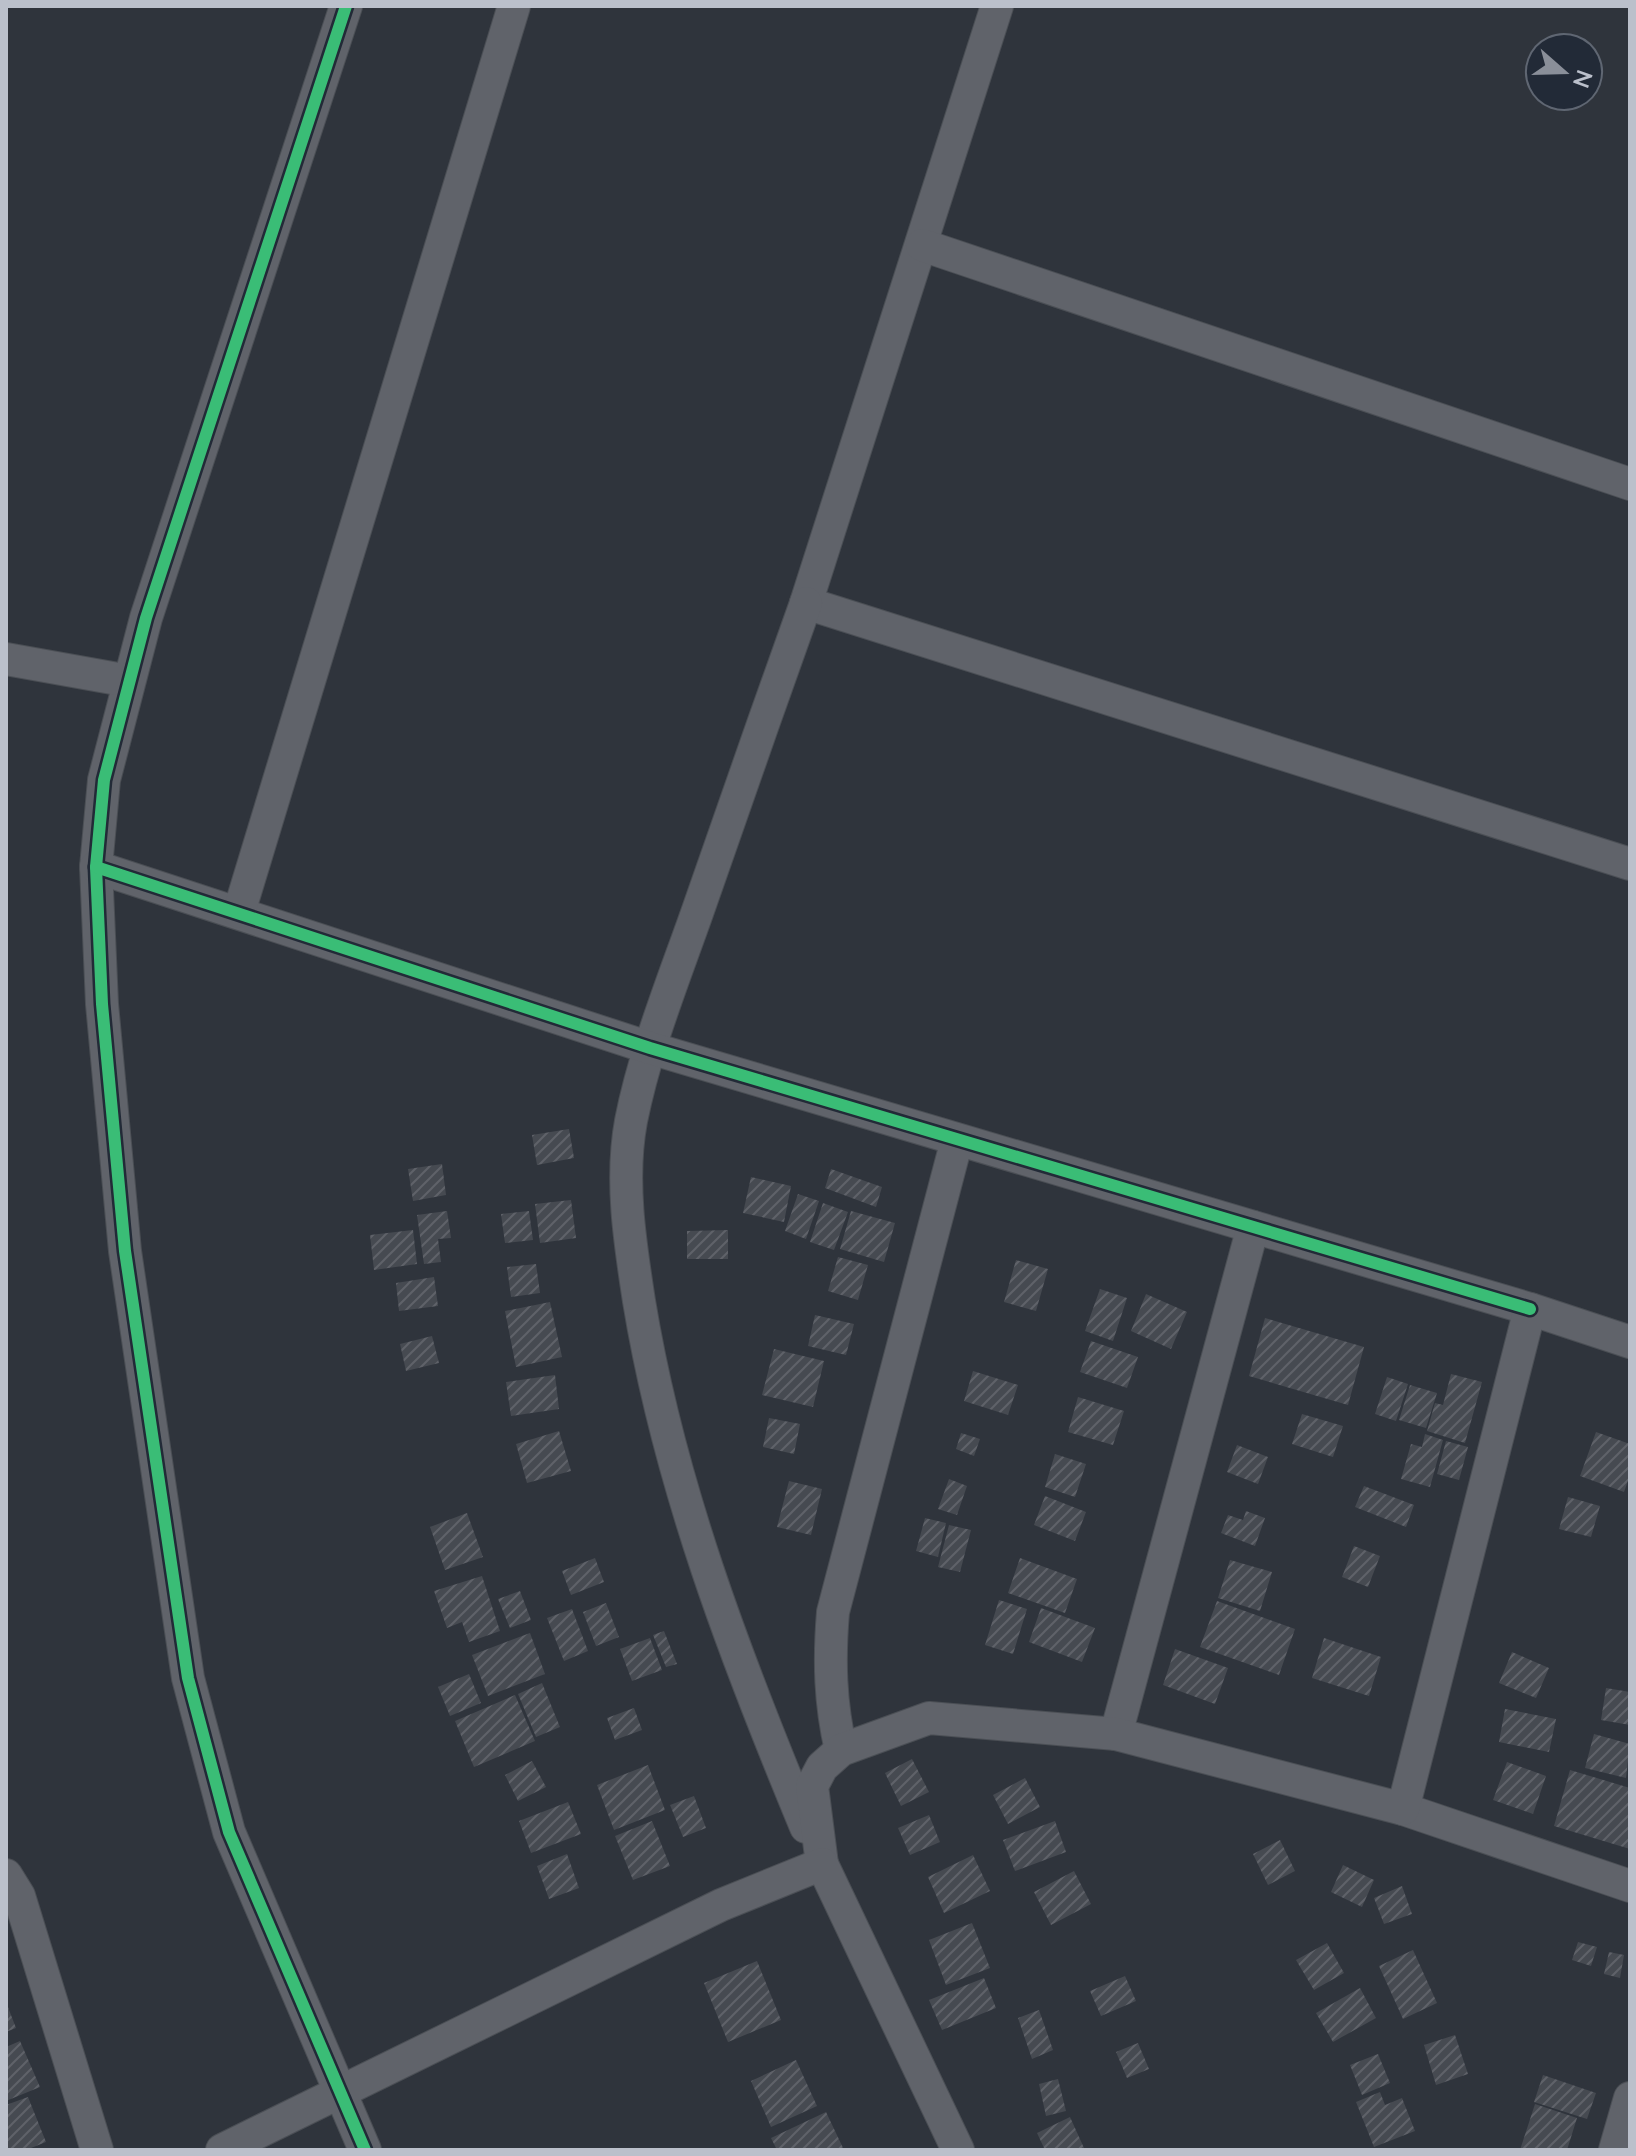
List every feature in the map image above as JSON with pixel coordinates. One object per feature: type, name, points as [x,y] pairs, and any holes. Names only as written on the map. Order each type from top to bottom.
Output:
[{"type":"street","points":[[346,6],[146,618],[104,780],[96,867],[102,1004],[125,1251],[188,1678],[229,1832],[365,2150]]},
{"type":"street","points":[[239,912],[514,6]]},
{"type":"street","points":[[958,2150],[822,1864],[752,1697],[697,1543],[650,1365],[631,1253],[627,1185],[631,1124],[650,1048],[806,603],[997,6]]},
{"type":"street","points":[[922,245],[1630,484]]},
{"type":"street","points":[[806,603],[1630,864]]},
{"type":"street","points":[[6,659],[129,681]]},
{"type":"street","points":[[96,867],[650,1048],[1530,1309],[1630,1342]]},
{"type":"street","points":[[841,1750],[833,1713],[829,1661],[833,1612],[957,1140]]},
{"type":"street","points":[[1116,1734],[1253,1227]]},
{"type":"street","points":[[1403,1809],[1530,1309]]},
{"type":"street","points":[[822,1864],[812,1786],[822,1767],[841,1750],[929,1718],[1116,1734],[1403,1809],[1630,1886]]},
{"type":"street","points":[[222,2150],[340,2095],[721,1905],[822,1864]]},
{"type":"street","points":[[8,1869],[97,2150]]},
{"type":"street","points":[[1615,2150],[1630,2098]]},
{"type":"building","points":[[569,1129],[574,1158],[537,1165],[532,1135]]},
{"type":"building","points":[[442,1164],[446,1195],[413,1201],[408,1169]]},
{"type":"building","points":[[831,1169],[882,1187],[876,1207],[825,1188]]},
{"type":"building","points":[[751,1177],[791,1186],[784,1222],[743,1213]]},
{"type":"building","points":[[798,1194],[819,1201],[806,1239],[785,1231]]},
{"type":"building","points":[[571,1200],[576,1238],[540,1243],[535,1204]]},
{"type":"building","points":[[823,1203],[848,1212],[834,1250],[810,1242]]},
{"type":"building","points":[[447,1211],[451,1238],[438,1239],[441,1262],[424,1264],[417,1215]]},
{"type":"building","points":[[529,1211],[533,1240],[505,1243],[501,1214]]},
{"type":"building","points":[[851,1211],[895,1223],[884,1262],[840,1249]]},
{"type":"building","points":[[413,1230],[417,1264],[374,1270],[370,1235]]},
{"type":"building","points":[[728,1230],[728,1259],[687,1259],[687,1231]]},
{"type":"building","points":[[838,1257],[868,1265],[858,1300],[828,1291]]},
{"type":"building","points":[[1016,1260],[1048,1269],[1036,1311],[1004,1302]]},
{"type":"building","points":[[536,1264],[540,1293],[511,1297],[507,1267]]},
{"type":"building","points":[[434,1277],[438,1306],[399,1311],[396,1283]]},
{"type":"building","points":[[1100,1289],[1127,1298],[1113,1341],[1085,1331]]},
{"type":"building","points":[[1146,1294],[1187,1312],[1171,1349],[1131,1331]]},
{"type":"building","points":[[550,1302],[562,1357],[516,1367],[505,1311]]},
{"type":"building","points":[[815,1315],[854,1324],[846,1355],[808,1346]]},
{"type":"building","points":[[1265,1318],[1364,1347],[1348,1405],[1249,1376]]},
{"type":"building","points":[[432,1336],[439,1363],[406,1371],[400,1344]]},
{"type":"building","points":[[1091,1341],[1138,1357],[1127,1388],[1080,1372]]},
{"type":"building","points":[[774,1349],[824,1361],[813,1407],[762,1395]]},
{"type":"building","points":[[973,1371],[1018,1385],[1008,1415],[964,1401]]},
{"type":"building","points":[[1451,1374],[1482,1382],[1465,1443],[1427,1431],[1435,1403],[1443,1405]]},
{"type":"building","points":[[555,1375],[559,1409],[511,1416],[506,1382]]},
{"type":"building","points":[[1387,1377],[1408,1384],[1396,1421],[1375,1414]]},
{"type":"building","points":[[1410,1385],[1437,1393],[1426,1428],[1399,1420]]},
{"type":"building","points":[[1078,1397],[1124,1411],[1113,1445],[1068,1432]]},
{"type":"building","points":[[1302,1414],[1343,1426],[1333,1457],[1292,1444]]},
{"type":"building","points":[[769,1418],[800,1424],[794,1454],[763,1447]]},
{"type":"building","points":[[559,1431],[571,1471],[527,1483],[516,1444]]},
{"type":"building","points":[[1596,1432],[1630,1444],[1630,1475],[1624,1492],[1580,1476]]},
{"type":"building","points":[[961,1433],[980,1439],[974,1456],[956,1449]]},
{"type":"building","points":[[1425,1434],[1443,1440],[1430,1487],[1401,1479],[1411,1444],[1422,1447]]},
{"type":"building","points":[[1446,1441],[1468,1447],[1459,1480],[1437,1474]]},
{"type":"building","points":[[1237,1445],[1268,1457],[1258,1484],[1227,1472]]},
{"type":"building","points":[[1055,1454],[1086,1464],[1075,1497],[1045,1487]]},
{"type":"building","points":[[949,1479],[967,1486],[957,1515],[938,1509]]},
{"type":"building","points":[[789,1481],[822,1489],[811,1535],[777,1527]]},
{"type":"building","points":[[1364,1486],[1414,1505],[1406,1527],[1355,1507]]},
{"type":"building","points":[[1045,1496],[1086,1512],[1075,1541],[1034,1525]]},
{"type":"building","points":[[1568,1497],[1600,1506],[1591,1537],[1559,1529]]},
{"type":"building","points":[[1246,1511],[1265,1518],[1255,1546],[1221,1533],[1228,1515],[1243,1520]]},
{"type":"building","points":[[467,1513],[483,1557],[445,1570],[430,1527]]},
{"type":"building","points":[[925,1518],[946,1523],[938,1557],[916,1551]]},
{"type":"building","points":[[949,1525],[971,1530],[960,1572],[938,1567]]},
{"type":"building","points":[[1354,1546],[1380,1556],[1368,1587],[1342,1577]]},
{"type":"building","points":[[595,1558],[604,1582],[571,1595],[562,1571]]},
{"type":"building","points":[[1020,1558],[1077,1579],[1065,1613],[1008,1593]]},
{"type":"building","points":[[1230,1560],[1272,1572],[1260,1611],[1218,1598]]},
{"type":"building","points":[[482,1576],[500,1631],[469,1642],[462,1622],[447,1628],[434,1591]]},
{"type":"building","points":[[520,1591],[531,1620],[510,1628],[498,1599]]},
{"type":"building","points":[[999,1600],[1027,1609],[1013,1654],[985,1645]]},
{"type":"building","points":[[1217,1601],[1295,1629],[1279,1675],[1200,1647]]},
{"type":"building","points":[[606,1603],[619,1637],[596,1646],[583,1612]]},
{"type":"building","points":[[1041,1608],[1095,1628],[1082,1662],[1029,1642]]},
{"type":"building","points":[[572,1609],[588,1651],[564,1661],[547,1618]]},
{"type":"building","points":[[664,1631],[677,1664],[666,1667],[653,1635]]},
{"type":"building","points":[[530,1633],[545,1674],[488,1696],[472,1655]]},
{"type":"building","points":[[650,1638],[662,1670],[632,1681],[620,1649]]},
{"type":"building","points":[[1324,1638],[1381,1657],[1369,1696],[1312,1678]]},
{"type":"building","points":[[1175,1649],[1228,1668],[1215,1704],[1163,1685]]},
{"type":"building","points":[[1512,1652],[1549,1668],[1536,1698],[1499,1683]]},
{"type":"building","points":[[469,1674],[481,1703],[450,1716],[438,1687]]},
{"type":"building","points":[[542,1683],[560,1727],[536,1737],[518,1694]]},
{"type":"building","points":[[1606,1688],[1630,1692],[1630,1725],[1601,1720]]},
{"type":"building","points":[[515,1695],[535,1741],[474,1767],[455,1721]]},
{"type":"building","points":[[634,1708],[642,1730],[615,1740],[607,1718]]},
{"type":"building","points":[[1505,1709],[1556,1719],[1549,1752],[1499,1742]]},
{"type":"building","points":[[1594,1734],[1630,1744],[1626,1778],[1585,1768]]},
{"type":"building","points":[[912,1759],[929,1792],[901,1806],[885,1773]]},
{"type":"building","points":[[532,1761],[546,1787],[518,1801],[505,1775]]},
{"type":"building","points":[[1507,1762],[1546,1776],[1533,1814],[1493,1800]]},
{"type":"building","points":[[648,1765],[665,1810],[614,1830],[597,1785]]},
{"type":"building","points":[[1570,1770],[1630,1788],[1630,1849],[1554,1826]]},
{"type":"building","points":[[1025,1778],[1040,1807],[1008,1824],[993,1795]]},
{"type":"building","points":[[694,1796],[706,1828],[683,1837],[670,1805]]},
{"type":"building","points":[[568,1802],[581,1834],[531,1853],[519,1821]]},
{"type":"building","points":[[929,1815],[940,1842],[910,1855],[898,1828]]},
{"type":"building","points":[[652,1821],[670,1866],[633,1880],[615,1836]]},
{"type":"building","points":[[1055,1821],[1066,1852],[1015,1871],[1003,1840]]},
{"type":"building","points":[[1280,1840],[1295,1871],[1268,1885],[1253,1854]]},
{"type":"building","points":[[567,1854],[579,1888],[549,1899],[537,1866]]},
{"type":"building","points":[[973,1855],[990,1891],[944,1913],[928,1877]]},
{"type":"building","points":[[1343,1865],[1374,1880],[1362,1907],[1331,1892]]},
{"type":"building","points":[[1074,1871],[1091,1904],[1051,1925],[1034,1892]]},
{"type":"building","points":[[1402,1886],[1412,1914],[1384,1924],[1374,1898]]},
{"type":"building","points":[[972,1923],[990,1968],[946,1985],[929,1940]]},
{"type":"building","points":[[1578,1942],[1597,1947],[1591,1966],[1572,1960]]},
{"type":"building","points":[[1327,1943],[1344,1973],[1314,1990],[1296,1960]]},
{"type":"building","points":[[1413,1950],[1437,2003],[1403,2019],[1379,1966]]},
{"type":"building","points":[[1609,1952],[1624,1955],[1620,1978],[1604,1974]]},
{"type":"building","points":[[757,1961],[781,2020],[728,2042],[704,1983]]},
{"type":"building","points":[[1125,1976],[1136,2001],[1101,2016],[1090,1991]]},
{"type":"building","points":[[984,1978],[996,2008],[942,2030],[929,2000]]},
{"type":"building","points":[[1360,1988],[1376,2018],[1333,2042],[1316,2013]]},
{"type":"building","points":[[6,2002],[16,2028],[6,2032]]},
{"type":"building","points":[[1039,2010],[1053,2050],[1032,2059],[1018,2018]]},
{"type":"building","points":[[1455,2035],[1468,2074],[1436,2085],[1424,2045]]},
{"type":"building","points":[[20,2041],[40,2087],[6,2101],[6,2047]]},
{"type":"building","points":[[1138,2043],[1149,2069],[1127,2078],[1116,2052]]},
{"type":"building","points":[[1378,2054],[1390,2083],[1362,2095],[1350,2065]]},
{"type":"building","points":[[796,2060],[817,2106],[771,2127],[751,2081]]},
{"type":"building","points":[[1543,2075],[1596,2093],[1587,2119],[1534,2102]]},
{"type":"building","points":[[1058,2079],[1066,2111],[1046,2116],[1039,2084]]},
{"type":"building","points":[[1380,2092],[1385,2105],[1402,2098],[1415,2131],[1374,2147],[1356,2102]]},
{"type":"building","points":[[28,2097],[46,2142],[26,2150],[6,2150],[6,2105]]},
{"type":"building","points":[[1535,2104],[1577,2118],[1567,2150],[1520,2150]]},
{"type":"building","points":[[826,2112],[844,2150],[777,2150],[771,2138]]},
{"type":"building","points":[[1070,2117],[1084,2148],[1045,2150],[1037,2133]]},
{"type":"cycle path","points":[[346,6],[146,618],[104,780],[96,867],[102,1004],[125,1251],[188,1678],[229,1832],[365,2150]]},
{"type":"cycle path","points":[[96,867],[650,1048],[1530,1309]]}]
